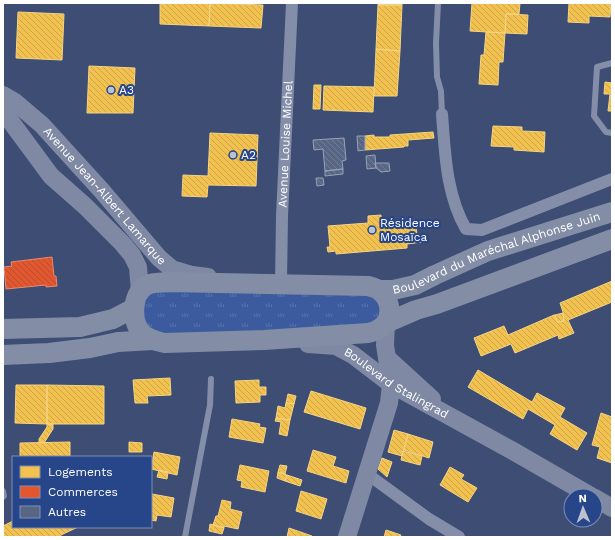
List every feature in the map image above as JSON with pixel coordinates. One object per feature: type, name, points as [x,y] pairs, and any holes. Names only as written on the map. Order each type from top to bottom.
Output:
[{"type":"main road","name":"Boulevard du Maréchal Alphonse Juin","points":[[3,329],[80,327],[113,320],[137,300],[146,285],[153,283],[169,282],[368,286],[380,290],[393,290],[415,285],[488,251],[612,212]]},
{"type":"main road","points":[[137,300],[134,317],[137,327],[144,335],[153,340],[164,343],[264,340],[368,333],[377,330],[386,323],[410,312],[437,304],[612,239]]},
{"type":"main road","points":[[380,290],[390,305],[386,323]]},
{"type":"main road","points":[[3,356],[49,353],[90,348],[118,342],[153,340]]},
{"type":"street","name":"Avenue Louise Michel","points":[[281,284],[282,216],[292,3]]},
{"type":"street","name":"Avenue Jean-Albert Lamarque","points":[[3,95],[15,102],[42,125],[102,191],[159,258],[172,269],[192,275],[216,278],[240,284]]},
{"type":"street","name":"Avenue Jean-Albert Lamarque","points":[[3,110],[51,176],[85,206],[132,255],[138,267],[137,300]]},
{"type":"street","points":[[442,114],[448,178],[457,214],[466,228],[482,230],[612,179]]},
{"type":"street","name":"Boulevard Stalingrad","points":[[386,323],[385,345],[387,358],[457,420]]},
{"type":"street","name":"Boulevard Stalingrad","points":[[264,340],[279,343],[323,344],[336,346],[353,355],[391,384],[577,488]]},
{"type":"street","points":[[347,537],[389,403],[391,384],[387,358]]},
{"type":"street","points":[[366,473],[430,519],[459,537]]},
{"type":"street","points":[[603,503],[612,508]]},
{"type":"lane","points":[[438,3],[436,77],[441,91],[442,114]]},
{"type":"lane","points":[[612,63],[597,67],[594,116],[606,132],[612,133]]},
{"type":"lane","points":[[185,537],[210,405],[211,379]]},
{"type":"lane","points":[[3,491],[3,497]]},
{"type":"green space","points":[[379,290],[386,323],[153,340],[134,308],[140,292]]},
{"type":"building: Logements","points":[[160,3],[210,3],[209,26],[160,24]]},
{"type":"building: Logements","points":[[210,3],[263,5],[261,28],[209,26]]},
{"type":"building: Logements","points":[[378,3],[402,3],[402,5],[378,5]]},
{"type":"building: Logements","points":[[472,3],[520,3],[519,14],[506,14],[505,33],[470,31]]},
{"type":"building: Logements","points":[[569,3],[611,3],[610,17],[589,16],[589,23],[568,22]]},
{"type":"building: Logements","points":[[378,5],[402,5],[400,51],[376,49]]},
{"type":"building: Logements","points":[[18,12],[64,14],[62,60],[16,58]]},
{"type":"building: Logements","points":[[506,14],[528,15],[527,34],[505,33]]},
{"type":"building: Logements","points":[[486,32],[505,33],[503,62],[499,62],[498,85],[479,84],[481,55],[484,55]]},
{"type":"building: Logements","points":[[376,49],[400,51],[397,96],[374,96]]},
{"type":"building: Logements","name":"A3","points":[[89,66],[135,68],[133,113],[87,113]]},
{"type":"building: Logements","points":[[605,82],[612,83],[612,111],[608,111],[610,94],[604,94]]},
{"type":"building: Logements","points":[[314,85],[321,85],[320,109],[313,109]]},
{"type":"building: Logements","points":[[324,86],[374,87],[373,112],[323,110]]},
{"type":"building: Logements","points":[[493,126],[522,127],[522,131],[545,132],[544,152],[514,150],[514,147],[491,146]]},
{"type":"building: Logements","points":[[433,132],[434,138],[408,140],[408,146],[365,150],[365,136],[374,135],[374,137],[390,137],[390,135]]},
{"type":"building: Logements","name":"A2","points":[[210,133],[258,135],[256,186],[208,185],[207,197],[182,196],[183,175],[208,176]]},
{"type":"building: Logements","name":"Résidence Mosaïca","points":[[381,215],[381,222],[415,220],[417,235],[421,235],[422,242],[407,244],[407,248],[336,254],[336,251],[328,252],[327,247],[330,247],[328,226],[368,223],[368,216]]},
{"type":"building: Logements","points":[[612,281],[612,302],[568,320],[574,333],[559,339],[558,335],[515,353],[511,344],[481,356],[474,338],[504,326],[508,335],[554,315],[557,322],[564,321],[560,303]]},
{"type":"building: Logements","points":[[563,313],[564,321],[557,322],[555,315]]},
{"type":"building: Logements","points":[[478,370],[532,402],[537,393],[565,408],[560,417],[587,433],[577,450],[550,434],[555,425],[528,409],[523,419],[468,387]]},
{"type":"building: Logements","points":[[170,378],[171,395],[147,396],[148,403],[135,403],[133,380]]},
{"type":"building: Logements","points":[[259,380],[259,387],[266,387],[266,395],[260,395],[260,402],[236,403],[235,381]]},
{"type":"building: Logements","points":[[16,385],[47,385],[47,424],[15,423]]},
{"type":"building: Logements","points":[[47,385],[104,386],[104,424],[47,424]]},
{"type":"building: Logements","points":[[311,391],[366,408],[360,429],[304,412]]},
{"type":"building: Logements","points":[[288,394],[296,396],[294,404],[286,403]]},
{"type":"building: Logements","points":[[286,403],[294,404],[290,420],[276,418],[278,406],[285,408]]},
{"type":"building: Logements","points":[[601,413],[612,417],[612,463],[597,458],[600,447],[592,445]]},
{"type":"building: Logements","points":[[276,418],[290,420],[287,436],[279,434],[281,422],[275,421]]},
{"type":"building: Logements","points":[[232,419],[260,424],[259,427],[266,428],[263,443],[229,437]]},
{"type":"building: Logements","points":[[47,424],[53,424],[53,429],[44,443],[39,443],[39,439],[47,427]]},
{"type":"building: Logements","points":[[394,430],[408,434],[402,456],[388,452]]},
{"type":"building: Logements","points":[[408,434],[433,442],[429,458],[404,450]]},
{"type":"building: Logements","points":[[70,442],[70,456],[20,456],[20,443]]},
{"type":"building: Logements","points":[[129,442],[142,443],[142,452],[129,452]]},
{"type":"building: Logements","points":[[313,450],[336,457],[333,466],[349,471],[346,483],[307,471]]},
{"type":"building: Logements","points":[[403,451],[422,456],[420,465],[401,460]]},
{"type":"building: Logements","points":[[154,452],[180,457],[177,475],[152,469]]},
{"type":"building: Logements","points":[[382,458],[392,462],[387,477],[378,469]]},
{"type":"building: Logements","points":[[240,465],[269,471],[265,492],[241,487],[242,481],[237,480]]},
{"type":"building: Logements","points":[[280,465],[287,466],[285,474],[278,472]]},
{"type":"building: Logements","points":[[450,467],[464,475],[461,479],[477,488],[468,502],[440,485]]},
{"type":"building: Logements","points":[[159,470],[168,472],[167,479],[157,477]]},
{"type":"building: Logements","points":[[278,472],[287,475],[285,481],[277,478]]},
{"type":"building: Logements","points":[[287,475],[302,480],[300,486],[285,481]]},
{"type":"building: Logements","points":[[301,491],[327,499],[321,519],[296,511]]},
{"type":"building: Logements","points":[[152,494],[174,498],[171,517],[157,515],[156,521],[152,520]]},
{"type":"building: Logements","points":[[222,500],[231,502],[230,509],[242,512],[238,529],[224,526],[224,528],[213,525],[216,516],[218,516]]},
{"type":"building: Logements","points":[[12,522],[12,528],[76,528],[61,535],[60,537],[3,537],[3,526]]},
{"type":"building: Logements","points":[[210,524],[224,528],[222,534],[209,531]]},
{"type":"building: Logements","points":[[289,528],[312,536],[312,537],[287,537]]},
{"type":"building: Logements","points":[[386,530],[401,535],[400,537],[384,537]]},
{"type":"building: Commerces","points":[[52,257],[54,276],[56,276],[57,286],[46,287],[46,285],[6,289],[4,267],[12,266],[11,262]]},
{"type":"building: Autres","points":[[357,136],[365,136],[365,150],[358,151]]},
{"type":"building: Autres","points":[[344,138],[346,160],[342,161],[343,169],[325,171],[323,149],[314,150],[313,140]]},
{"type":"building: Autres","points":[[375,155],[376,168],[367,169],[366,156]]},
{"type":"building: Autres","points":[[375,163],[389,163],[390,171],[381,172],[376,168]]},
{"type":"building: Autres","points":[[343,169],[343,174],[325,176],[325,171]]},
{"type":"building: Autres","points":[[316,178],[323,178],[324,185],[317,186]]},
{"type":"place","name":"A3","points":[[111,90]]},
{"type":"place","name":"A2","points":[[233,155]]},
{"type":"place","name":"Résidence Mosaïca","points":[[372,230]]}]
